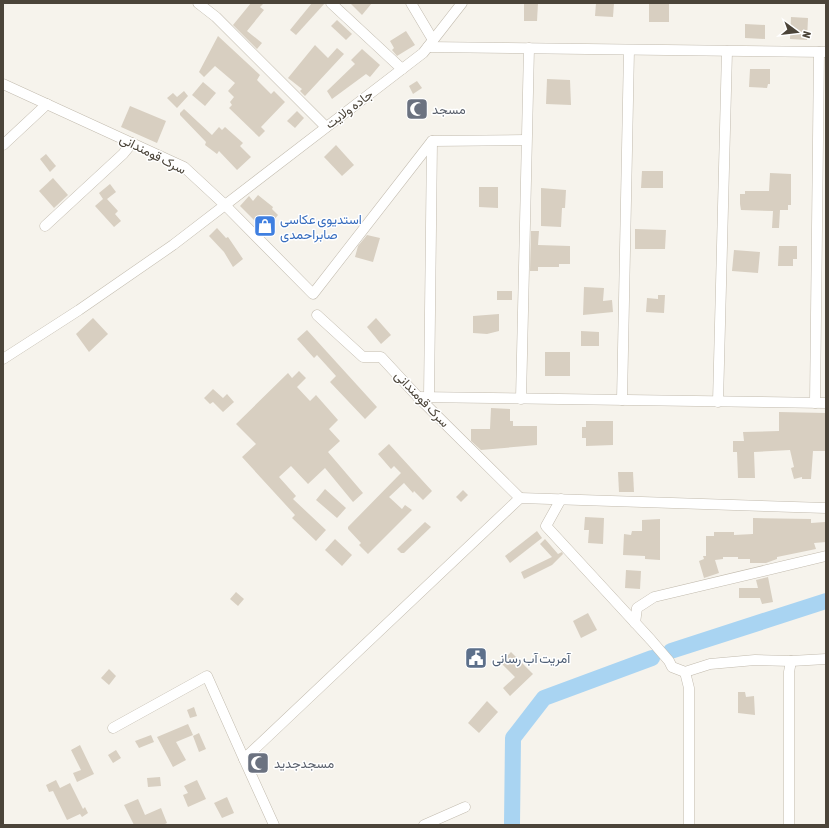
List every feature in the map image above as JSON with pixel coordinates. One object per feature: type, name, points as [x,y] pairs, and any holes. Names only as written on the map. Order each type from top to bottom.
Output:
[{"type":"street","points":[[198,3],[216,17],[326,127]]},
{"type":"street","points":[[331,3],[402,69]]},
{"type":"street","points":[[411,3],[430,43],[529,48],[822,52],[816,403]]},
{"type":"street","name":"جاده ولایت","points":[[3,359],[79,310],[173,245],[224,204],[402,69],[430,43],[462,3]]},
{"type":"street","points":[[521,399],[529,48]]},
{"type":"street","points":[[622,400],[629,50]]},
{"type":"street","points":[[718,402],[727,51]]},
{"type":"street","name":"سرک قومندانی","points":[[3,84],[184,166],[313,294],[432,140]]},
{"type":"street","points":[[3,145],[47,104]]},
{"type":"street","points":[[429,397],[432,140],[526,140]]},
{"type":"street","points":[[45,226],[123,154],[132,143]]},
{"type":"street","name":"سرک قومندانی","points":[[317,315],[363,358],[381,357],[418,397],[520,498]]},
{"type":"street","points":[[418,397],[826,403]]},
{"type":"street","points":[[244,759],[520,498],[826,508]]},
{"type":"street","points":[[561,499],[546,526],[669,661],[672,667],[685,672],[710,664],[755,660],[791,661],[826,659]]},
{"type":"street","points":[[635,623],[637,608],[654,597],[826,556]]},
{"type":"street","points":[[789,825],[791,661]]},
{"type":"street","points":[[685,672],[689,688],[689,825]]},
{"type":"street","points":[[113,728],[206,676],[274,825]]},
{"type":"street","points":[[424,825],[465,807]]},
{"type":"building","points":[[251,3],[264,3],[260,7],[264,10],[247,31],[262,43],[257,49],[233,25]]},
{"type":"building","points":[[312,3],[325,3],[296,35],[290,30]]},
{"type":"building","points":[[350,3],[372,3],[362,15]]},
{"type":"building","points":[[524,3],[538,3],[537,21],[524,21]]},
{"type":"building","points":[[596,3],[614,3],[613,17],[595,16]]},
{"type":"building","points":[[649,3],[669,3],[669,22],[649,22]]},
{"type":"building","points":[[791,17],[808,18],[807,40],[790,39]]},
{"type":"building","points":[[337,20],[352,34],[346,40],[331,26]]},
{"type":"building","points":[[745,24],[765,25],[765,39],[745,38]]},
{"type":"building","points":[[406,31],[415,45],[397,56],[392,50],[394,48],[390,41]]},
{"type":"building","points":[[218,36],[260,75],[257,80],[271,94],[274,91],[285,102],[261,127],[265,131],[259,137],[229,108],[232,105],[230,102],[234,97],[228,91],[235,83],[215,66],[204,77],[199,72]]},
{"type":"building","points":[[315,45],[328,58],[337,48],[344,54],[305,96],[300,91],[302,89],[288,78]]},
{"type":"building","points":[[362,49],[380,65],[370,77],[366,74],[332,99],[327,91],[355,64],[351,60]]},
{"type":"building","points":[[750,69],[770,69],[770,84],[768,84],[767,88],[749,87]]},
{"type":"building","points":[[547,79],[570,80],[571,105],[546,104]]},
{"type":"building","points":[[417,81],[422,88],[413,94],[409,86]]},
{"type":"building","points":[[203,82],[216,93],[205,106],[192,95]]},
{"type":"building","points":[[184,91],[188,96],[177,108],[167,98],[173,93],[177,97]]},
{"type":"building","points":[[130,106],[166,121],[157,143],[121,127]]},
{"type":"building","points":[[184,109],[212,135],[219,127],[222,130],[225,127],[243,143],[240,146],[251,157],[237,170],[219,151],[217,154],[205,145],[206,142],[180,115]]},
{"type":"building","points":[[297,111],[304,118],[295,128],[287,121]]},
{"type":"building","points":[[336,145],[354,165],[342,176],[324,157]]},
{"type":"building","points":[[46,154],[56,166],[50,172],[40,159]]},
{"type":"building","points":[[642,171],[663,171],[663,188],[641,188]]},
{"type":"building","points":[[770,173],[791,174],[791,205],[788,205],[788,210],[780,210],[779,228],[772,228],[773,211],[741,210],[740,204],[740,194],[745,194],[745,191],[769,191]]},
{"type":"building","points":[[53,178],[68,195],[54,208],[39,191]]},
{"type":"building","points":[[110,184],[116,192],[107,199],[118,211],[115,214],[121,221],[114,227],[95,206],[103,199],[99,193]]},
{"type":"building","points":[[479,187],[498,187],[498,208],[479,207]]},
{"type":"building","points":[[541,188],[566,190],[565,208],[562,208],[561,227],[541,226]]},
{"type":"building","points":[[258,195],[273,207],[272,209],[278,215],[273,221],[276,224],[267,233],[240,206],[249,196],[253,201]]},
{"type":"building","points":[[217,228],[226,238],[228,237],[243,259],[233,267],[224,252],[209,236]]},
{"type":"building","points":[[635,229],[666,230],[665,249],[635,249]]},
{"type":"building","points":[[531,231],[539,231],[538,245],[570,246],[570,264],[559,264],[559,267],[538,267],[538,271],[530,271]]},
{"type":"building","points":[[367,235],[380,238],[373,262],[355,257],[358,246]]},
{"type":"building","points":[[779,246],[797,246],[797,259],[793,259],[793,266],[778,266]]},
{"type":"building","points":[[734,250],[760,252],[758,273],[732,271]]},
{"type":"building","points":[[584,287],[604,288],[603,301],[612,300],[613,312],[583,315]]},
{"type":"building","points":[[497,291],[512,291],[512,300],[497,300]]},
{"type":"building","points":[[658,295],[665,295],[664,313],[646,312],[647,298],[658,299]]},
{"type":"building","points":[[499,314],[499,331],[487,334],[473,333],[473,316]]},
{"type":"building","points":[[93,318],[108,334],[89,352],[76,334]]},
{"type":"building","points":[[376,318],[391,335],[381,344],[367,327]]},
{"type":"building","points":[[307,330],[377,407],[365,419],[330,382],[336,376],[317,355],[314,358],[297,339]]},
{"type":"building","points":[[581,331],[599,332],[599,346],[581,346]]},
{"type":"building","points":[[545,352],[570,352],[570,376],[545,376]]},
{"type":"building","points":[[299,371],[306,378],[297,387],[310,401],[316,395],[338,420],[329,429],[340,441],[328,452],[363,493],[353,502],[325,468],[308,484],[291,466],[279,477],[296,496],[293,499],[326,530],[316,541],[292,518],[295,515],[242,457],[256,444],[236,424],[288,373],[292,378]]},
{"type":"building","points":[[213,389],[223,398],[227,394],[234,402],[223,412],[213,402],[210,404],[204,398]]},
{"type":"building","points":[[491,408],[510,409],[510,421],[513,421],[513,426],[537,426],[537,445],[481,450],[471,441],[471,429],[490,429]]},
{"type":"building","points":[[779,412],[826,413],[826,451],[813,451],[811,479],[802,479],[802,477],[794,479],[791,468],[794,467],[790,450],[754,452],[755,478],[738,478],[737,452],[733,452],[733,441],[744,441],[743,432],[779,431]]},
{"type":"building","points":[[586,421],[613,421],[613,445],[586,446],[586,438],[582,438],[582,427],[586,427]]},
{"type":"building","points":[[389,444],[432,491],[423,500],[414,491],[413,493],[404,483],[389,497],[402,509],[405,505],[412,510],[368,554],[359,545],[361,543],[348,529],[348,527],[401,473],[394,466],[391,469],[378,454]]},
{"type":"building","points":[[618,472],[633,472],[634,492],[619,492]]},
{"type":"building","points":[[325,489],[346,508],[337,518],[316,500]]},
{"type":"building","points":[[463,490],[468,495],[461,502],[456,497]]},
{"type":"building","points":[[585,517],[604,518],[603,544],[588,543],[589,530],[584,530]]},
{"type":"building","points":[[753,518],[811,519],[811,523],[825,522],[826,542],[814,543],[816,549],[777,557],[777,559],[766,563],[750,563],[750,559],[723,557],[723,559],[715,560],[719,573],[704,578],[699,561],[704,559],[703,556],[706,556],[706,536],[714,536],[714,532],[734,532],[734,535],[753,534]]},
{"type":"building","points":[[660,519],[660,560],[645,559],[645,556],[623,555],[624,534],[631,535],[632,531],[642,531],[642,520]]},
{"type":"building","points":[[425,522],[431,527],[404,553],[401,553],[397,549]]},
{"type":"building","points":[[537,531],[542,538],[510,563],[505,556]]},
{"type":"building","points":[[335,539],[352,555],[342,566],[325,550]]},
{"type":"building","points":[[545,539],[558,554],[562,552],[563,554],[552,565],[524,579],[521,572],[552,557],[540,544]]},
{"type":"building","points":[[626,570],[641,571],[640,589],[625,588]]},
{"type":"building","points":[[768,577],[773,602],[762,604],[760,598],[739,598],[739,588],[758,588],[756,580]]},
{"type":"building","points":[[236,592],[244,599],[238,606],[230,599]]},
{"type":"building","points":[[588,613],[597,630],[581,638],[573,621]]},
{"type":"building","points":[[511,652],[533,674],[510,696],[503,688],[515,677],[501,663]]},
{"type":"building","points":[[109,669],[116,676],[109,685],[101,678]]},
{"type":"building","points":[[738,692],[745,692],[746,697],[754,696],[755,715],[738,713]]},
{"type":"building","points":[[487,701],[498,712],[479,733],[468,723]]},
{"type":"building","points":[[194,707],[197,716],[190,718],[187,710]]},
{"type":"building","points":[[188,724],[193,735],[176,742],[186,760],[173,767],[157,737]]},
{"type":"building","points":[[199,733],[206,749],[199,752],[193,736]]},
{"type":"building","points":[[151,735],[154,742],[139,748],[135,741]]},
{"type":"building","points":[[80,745],[94,774],[77,782],[73,773],[81,770],[71,750]]},
{"type":"building","points":[[116,750],[121,758],[113,763],[108,755]]},
{"type":"building","points":[[160,777],[161,786],[148,787],[147,778]]},
{"type":"building","points":[[56,780],[60,788],[70,783],[83,809],[85,807],[88,813],[82,817],[80,814],[67,820],[53,791],[49,792],[46,785]]},
{"type":"building","points":[[197,780],[206,799],[188,807],[183,795],[188,793],[184,786]]},
{"type":"building","points":[[227,797],[234,813],[222,818],[214,803]]},
{"type":"building","points":[[138,799],[145,815],[161,808],[167,823],[163,825],[134,825],[124,805]]},
{"type":"waterway","points":[[671,651],[826,601]]},
{"type":"waterway","points":[[512,825],[513,738],[544,698],[652,658]]},
{"type":"place","name":"مسجد","points":[[417,109]]},
{"type":"place","name":"استدیوی عکاسی صابراحمدی","points":[[265,226]]},
{"type":"place","name":"آمریت آب رسانی","points":[[476,658]]},
{"type":"place","name":"مسجدجدید","points":[[258,763]]}]
